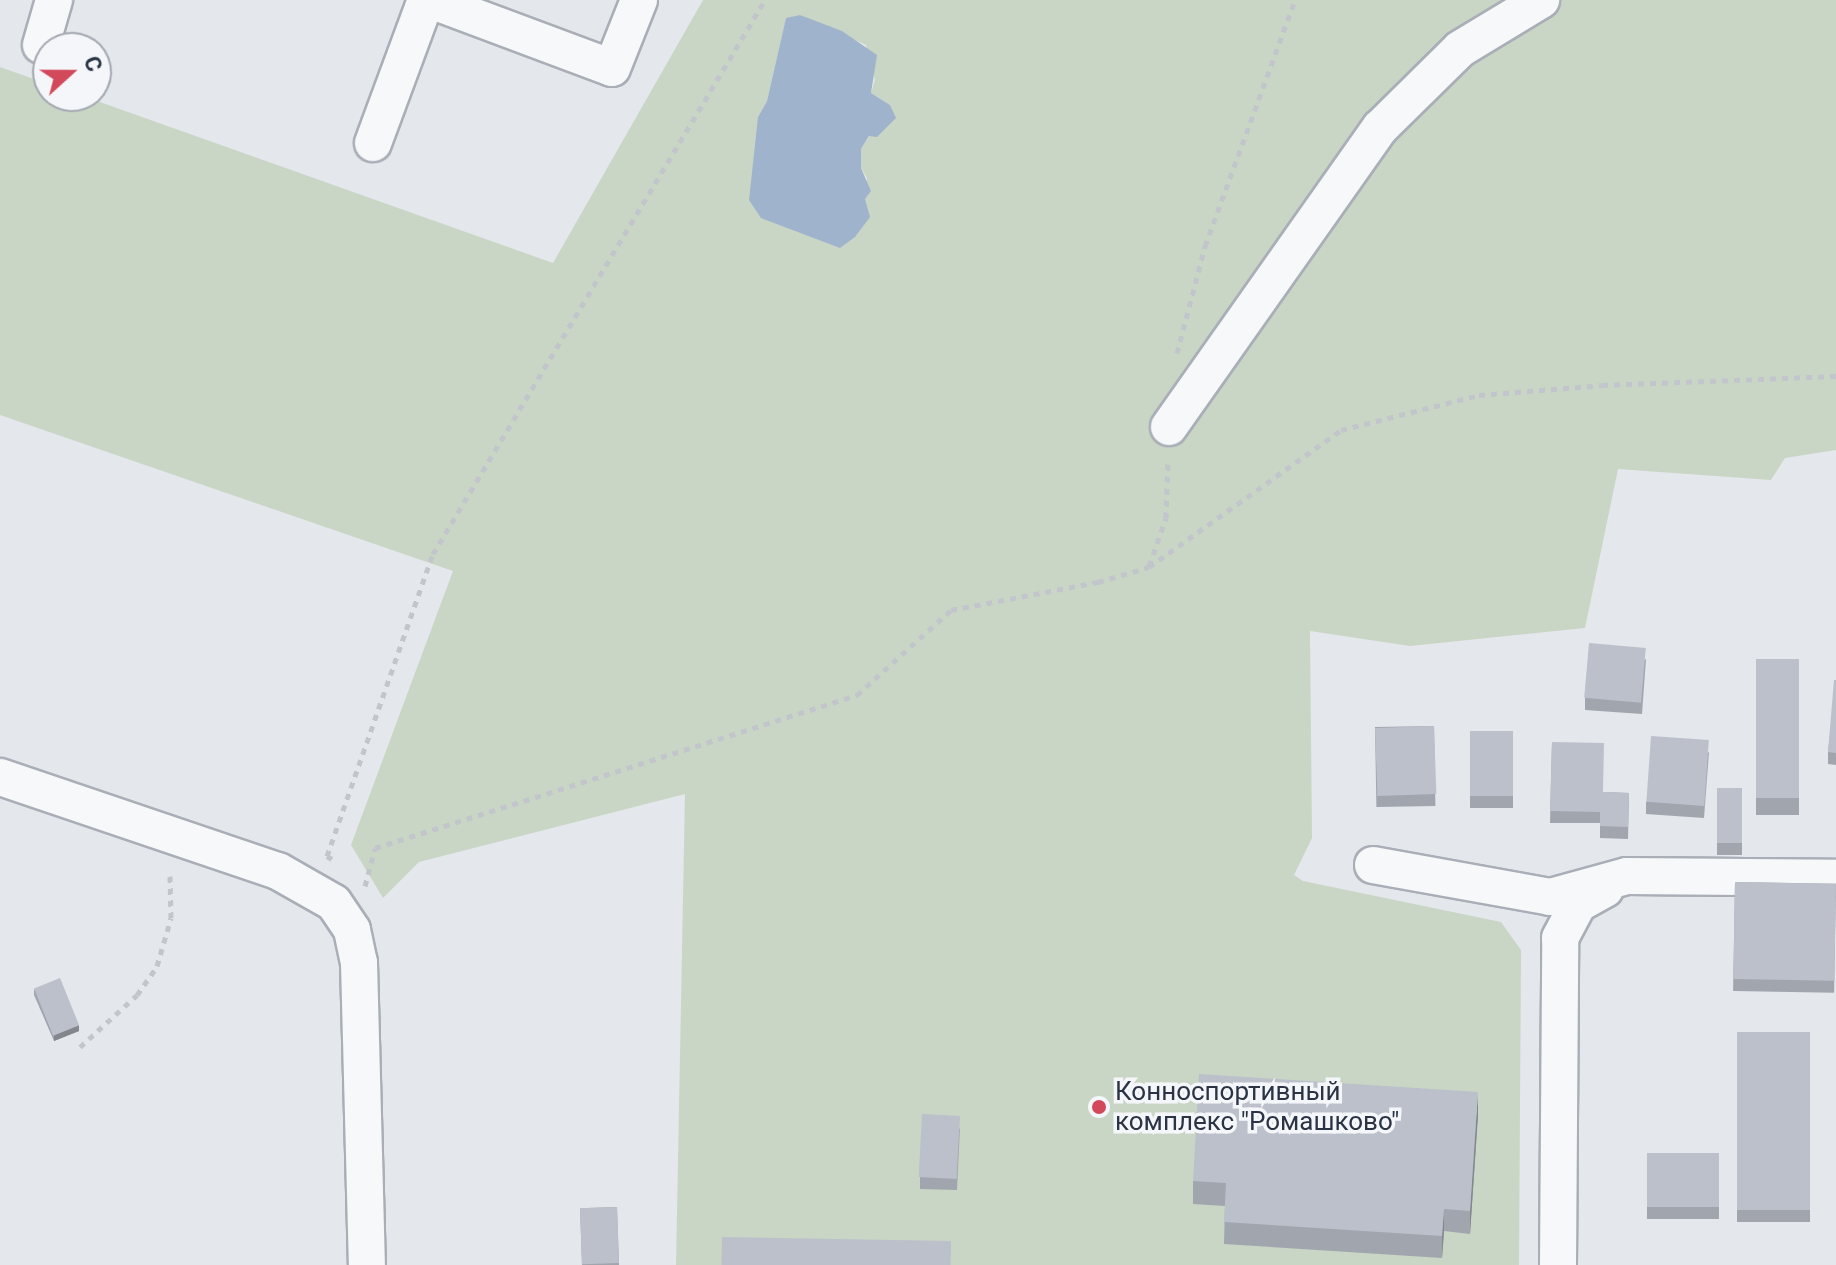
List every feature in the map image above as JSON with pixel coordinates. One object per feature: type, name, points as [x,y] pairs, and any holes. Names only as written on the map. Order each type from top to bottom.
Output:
[{"type":"street","points":[[45,32],[54,0]]},
{"type":"street","points":[[373,143],[428,0],[612,68],[639,0]]},
{"type":"street","points":[[1169,427],[1380,128],[1460,49],[1541,0]]},
{"type":"street","points":[[0,777],[278,871],[334,903],[352,930],[359,963],[367,1265]]},
{"type":"street","points":[[1373,865],[1550,897],[1627,876],[1836,878]]},
{"type":"street","points":[[1558,1265],[1560,938],[1578,904],[1627,876]]},
{"type":"path","points":[[327,856],[433,554],[765,0]]},
{"type":"path","points":[[1176,365],[1179,335],[1205,246],[1295,0]]},
{"type":"path","points":[[352,930],[375,848],[857,695],[951,610],[1098,582],[1149,567],[1341,430],[1479,395],[1602,385],[1836,376]]},
{"type":"path","points":[[1149,567],[1166,518],[1169,427]]},
{"type":"path","points":[[80,1047],[137,995],[157,966],[171,918],[170,876]]},
{"type":"green space","points":[[703,0],[1836,0],[1836,450],[1785,458],[1771,480],[1618,469],[1585,628],[1410,646],[1310,631],[1312,838],[1294,875],[1303,881],[1501,922],[1521,950],[1519,1265],[676,1265],[685,794],[419,862],[383,898],[351,845],[453,571],[0,415],[0,67],[32,78],[32,112],[112,112],[112,106],[553,263]],"holes":[[[800,15],[866,45],[875,80],[871,93],[890,105],[861,149],[861,168],[867,178],[865,199],[758,117],[767,101],[786,19]]]},
{"type":"water","points":[[800,15],[842,31],[877,55],[871,93],[890,105],[896,118],[877,137],[869,136],[861,149],[861,168],[871,191],[865,199],[870,217],[855,237],[840,248],[761,218],[749,200],[758,117],[767,101],[786,18]]},
{"type":"building","points":[[1589,643],[1646,648],[1641,703],[1584,698]]},
{"type":"building","points":[[1756,659],[1799,659],[1799,798],[1756,798]]},
{"type":"building","points":[[1836,680],[1836,753],[1828,752]]},
{"type":"building","points":[[1434,726],[1436,794],[1377,796],[1375,728]]},
{"type":"building","points":[[1470,731],[1513,731],[1513,796],[1470,796]]},
{"type":"building","points":[[1651,736],[1709,740],[1704,806],[1646,802]]},
{"type":"building","points":[[1552,742],[1604,743],[1603,792],[1629,793],[1628,827],[1600,826],[1600,812],[1550,811]]},
{"type":"building","points":[[1717,788],[1742,788],[1742,843],[1717,843]]},
{"type":"building","points":[[1735,882],[1836,884],[1834,981],[1733,979]]},
{"type":"building","points":[[60,978],[79,1025],[53,1036],[34,988]]},
{"type":"building","points":[[1737,1032],[1810,1032],[1810,1210],[1737,1210]]},
{"type":"building","points":[[1199,1074],[1478,1092],[1470,1211],[1444,1209],[1442,1236],[1224,1222],[1226,1183],[1193,1181]]},
{"type":"building","points":[[922,1114],[960,1116],[957,1179],[919,1177]]},
{"type":"building","points":[[1647,1153],[1719,1153],[1719,1207],[1647,1207]]},
{"type":"building","points":[[617,1207],[619,1263],[582,1264],[580,1208]]},
{"type":"building","points":[[722,1237],[951,1241],[951,1265],[722,1265]]},
{"type":"place","name":"Конноспортивный комплекс \"Ромашково\"","points":[[1099,1107]]}]
